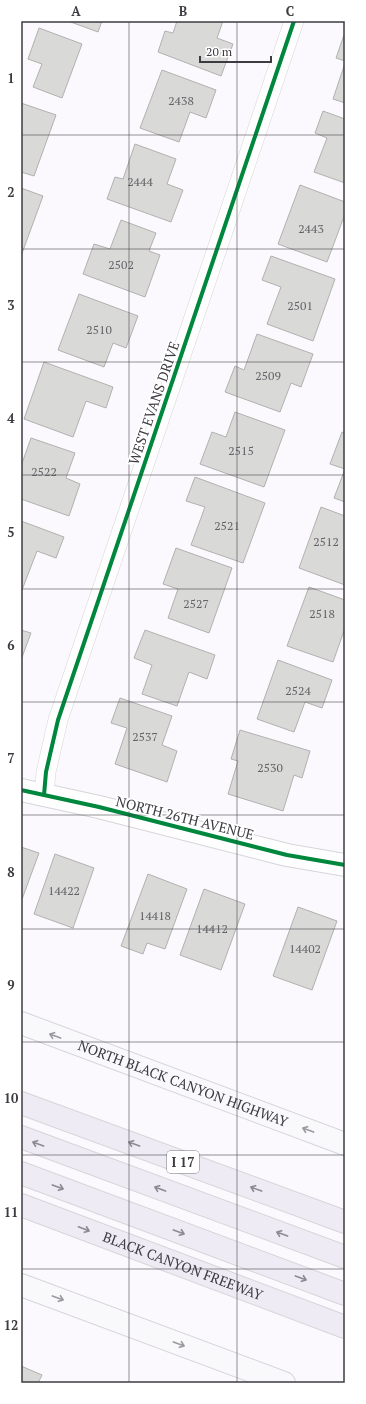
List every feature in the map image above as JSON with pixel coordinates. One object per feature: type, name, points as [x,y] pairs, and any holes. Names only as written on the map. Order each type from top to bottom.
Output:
[{"type":"highway","name":"I 17","points":[[21,1103],[345,1222]]},
{"type":"highway","points":[[21,1137],[345,1257]]},
{"type":"highway","points":[[21,1173],[345,1294]]},
{"type":"highway","name":"BLACK CANYON FREEWAY","points":[[21,1205],[345,1327]]},
{"type":"main road","name":"NORTH BLACK CANYON HIGHWAY","points":[[21,1023],[345,1144]]},
{"type":"main road","points":[[21,1285],[284,1383]]},
{"type":"street","name":"WEST EVANS DRIVE","points":[[44,796],[46,772],[58,720],[294,21]]},
{"type":"street","name":"NORTH 26TH AVENUE","points":[[21,790],[99,807],[287,855],[345,865]]},
{"type":"building","points":[[68,21],[102,21],[98,32]]},
{"type":"building","points":[[177,21],[223,21],[217,38],[233,44],[221,76],[158,52],[165,31],[173,33]]},
{"type":"building","points":[[39,28],[82,44],[62,98],[33,87],[42,64],[28,59]]},
{"type":"building","points":[[345,35],[345,61],[336,58]]},
{"type":"building","points":[[345,63],[345,103],[333,99]]},
{"type":"building","points":[[162,70],[216,90],[206,118],[190,112],[179,142],[140,128]]},
{"type":"building","points":[[21,103],[56,115],[34,176],[21,172]]},
{"type":"building","points":[[323,111],[345,119],[345,183],[314,172],[327,138],[315,133]]},
{"type":"building","points":[[135,144],[176,159],[167,184],[183,190],[171,222],[107,199],[115,177],[123,179]]},
{"type":"building","points":[[300,185],[345,202],[345,214],[327,262],[278,244]]},
{"type":"building","points":[[21,188],[43,196],[21,256]]},
{"type":"building","points":[[121,220],[156,233],[149,251],[160,255],[145,297],[83,274],[94,244],[110,249]]},
{"type":"building","points":[[271,256],[335,279],[313,341],[267,324],[281,287],[262,280]]},
{"type":"building","points":[[79,294],[138,316],[126,348],[113,343],[104,367],[58,350]]},
{"type":"building","points":[[257,334],[313,354],[301,387],[291,383],[280,412],[225,392],[235,366],[244,370]]},
{"type":"building","points":[[44,362],[113,387],[106,408],[86,401],[73,437],[24,419]]},
{"type":"building","points":[[235,412],[285,430],[264,487],[200,464],[212,432],[226,437]]},
{"type":"building","points":[[342,432],[345,433],[345,469],[330,464]]},
{"type":"building","points":[[31,438],[75,453],[66,478],[80,484],[69,516],[21,499],[21,466]]},
{"type":"building","points":[[345,469],[345,502],[334,498]]},
{"type":"building","points":[[195,477],[265,503],[243,563],[191,545],[205,507],[186,501]]},
{"type":"building","points":[[321,507],[345,516],[345,585],[299,568]]},
{"type":"building","points":[[21,521],[64,537],[56,558],[37,551],[22,590],[21,589]]},
{"type":"building","points":[[176,548],[232,568],[209,633],[168,618],[178,589],[163,584]]},
{"type":"building","points":[[309,587],[345,600],[345,628],[333,662],[287,646]]},
{"type":"building","points":[[21,630],[31,633],[21,660]]},
{"type":"building","points":[[145,630],[215,655],[207,679],[189,672],[177,706],[142,694],[152,665],[134,658]]},
{"type":"building","points":[[278,660],[332,680],[322,708],[305,702],[294,732],[257,719]]},
{"type":"building","points":[[120,698],[172,716],[162,745],[177,751],[167,782],[115,764],[127,728],[111,723]]},
{"type":"building","points":[[240,730],[310,751],[302,778],[294,775],[283,811],[228,794],[238,761],[231,759]]},
{"type":"building","points":[[21,847],[39,853],[21,902]]},
{"type":"building","points":[[55,854],[94,868],[73,928],[34,914]]},
{"type":"building","points":[[148,874],[187,889],[165,949],[147,943],[143,954],[121,946]]},
{"type":"building","points":[[204,889],[245,904],[221,970],[180,955]]},
{"type":"building","points":[[298,907],[337,921],[312,990],[273,976]]},
{"type":"building","points":[[21,1366],[42,1375],[38,1383],[21,1383]]},
{"type":"cycle path","points":[[44,795],[46,772],[58,720],[294,21]]},
{"type":"cycle path","points":[[21,790],[99,807],[287,855],[345,865]]}]
